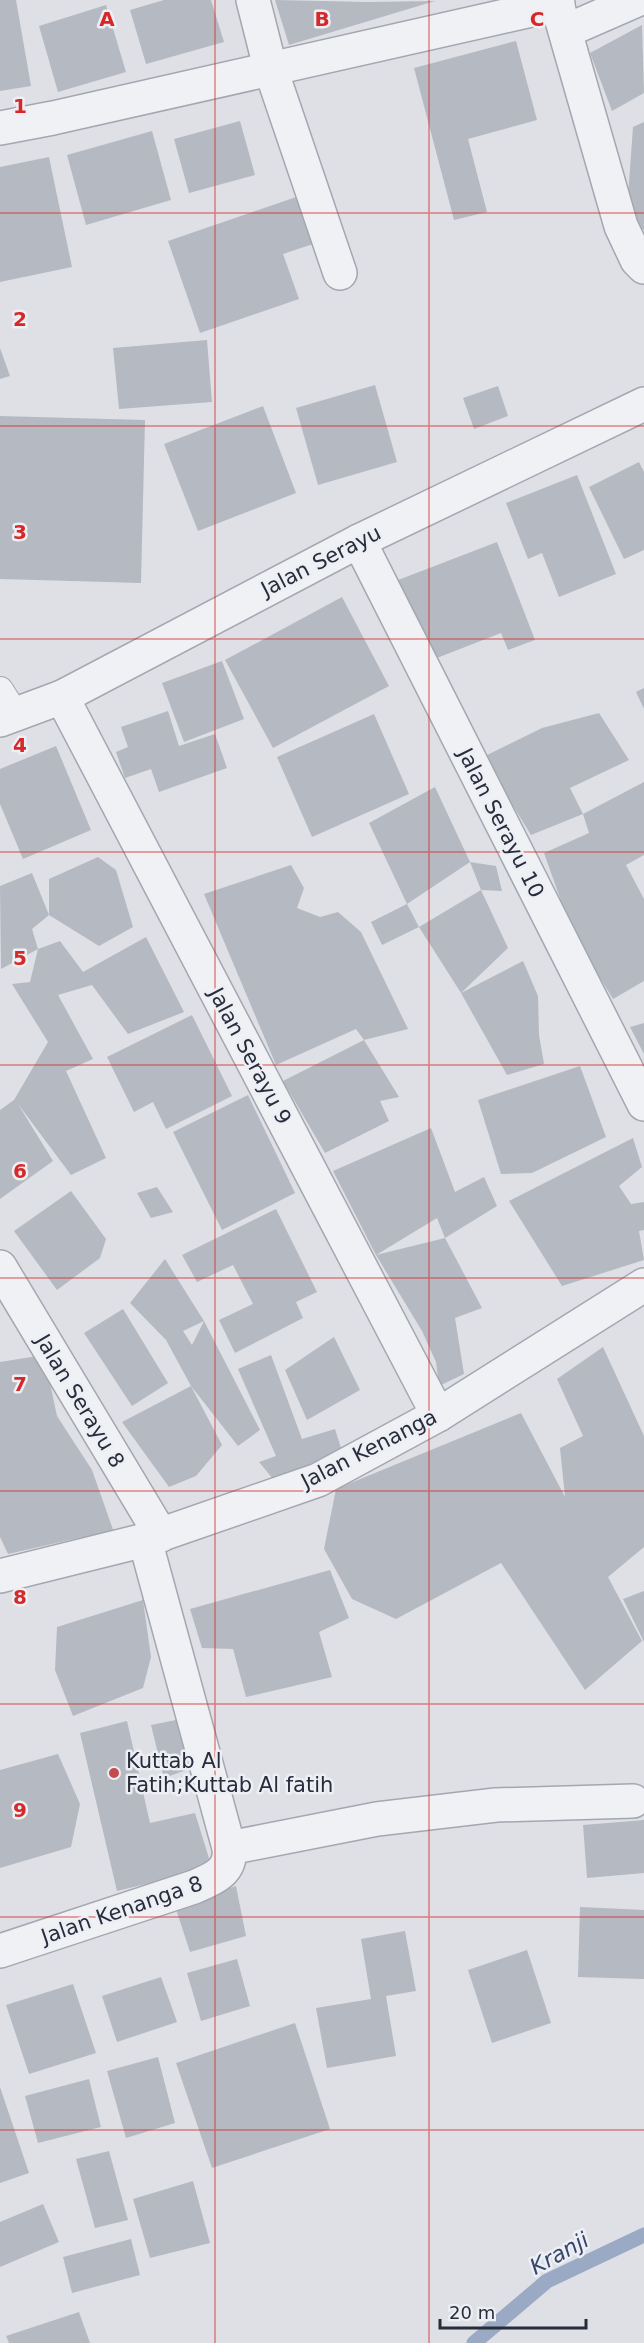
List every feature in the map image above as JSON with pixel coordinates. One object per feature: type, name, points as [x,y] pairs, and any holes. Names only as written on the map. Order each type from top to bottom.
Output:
[{"type":"street","points":[[253,0],[270,67],[340,273]]},
{"type":"street","points":[[0,128],[53,118],[270,67],[560,12],[637,0]]},
{"type":"street","points":[[560,12],[621,226],[637,260],[644,267]]},
{"type":"street","name":"Jalan Serayu","points":[[5,708],[62,697],[358,541],[644,404]]},
{"type":"street","name":"Jalan Serayu 10","points":[[358,541],[644,1104]]},
{"type":"street","name":"Jalan Serayu 9","points":[[62,697],[438,1415]]},
{"type":"street","name":"Jalan Serayu 8","points":[[0,1267],[153,1538]]},
{"type":"street","name":"Jalan Kenanga","points":[[0,1576],[153,1538],[318,1480],[438,1415],[644,1285]]},
{"type":"street","points":[[153,1538],[230,1848],[400,1816],[496,1805],[633,1801]]},
{"type":"street","name":"Jalan Kenanga 8","points":[[0,1951],[194,1887],[218,1876],[227,1867],[230,1848]]},
{"type":"building","points":[[0,0],[16,0],[31,86],[0,91]]},
{"type":"building","points":[[164,0],[211,0],[224,42],[146,64],[130,10]]},
{"type":"building","points":[[275,0],[368,2],[435,1],[289,45]]},
{"type":"building","points":[[106,5],[126,72],[58,92],[39,26]]},
{"type":"building","points":[[642,25],[644,93],[612,111],[590,53]]},
{"type":"building","points":[[516,41],[537,120],[468,139],[487,212],[454,220],[414,68]]},
{"type":"building","points":[[240,121],[255,175],[189,193],[174,139]]},
{"type":"building","points":[[644,122],[644,230],[626,224],[633,127]]},
{"type":"building","points":[[152,131],[171,200],[86,225],[67,155]]},
{"type":"building","points":[[49,157],[72,267],[0,282],[0,167]]},
{"type":"building","points":[[302,195],[319,242],[283,254],[299,299],[200,333],[168,241]]},
{"type":"building","points":[[207,340],[212,402],[119,409],[113,348]]},
{"type":"building","points":[[0,348],[10,376],[0,379]]},
{"type":"building","points":[[375,385],[397,462],[318,485],[296,408]]},
{"type":"building","points":[[498,386],[508,416],[474,429],[463,398]]},
{"type":"building","points":[[263,406],[296,493],[198,531],[164,444]]},
{"type":"building","points":[[0,416],[145,420],[141,583],[0,579]]},
{"type":"building","points":[[639,462],[644,472],[644,550],[624,559],[589,487]]},
{"type":"building","points":[[577,475],[616,574],[559,597],[542,553],[528,559],[506,503]]},
{"type":"building","points":[[497,542],[535,640],[508,650],[501,633],[424,663],[393,582]]},
{"type":"building","points":[[342,597],[389,686],[273,748],[225,660]]},
{"type":"building","points":[[222,661],[244,719],[184,742],[162,683]]},
{"type":"building","points":[[644,688],[644,709],[636,692]]},
{"type":"building","points":[[168,711],[179,746],[215,734],[227,768],[159,792],[151,769],[125,778],[116,752],[128,747],[121,727]]},
{"type":"building","points":[[599,713],[629,760],[570,788],[583,814],[531,835],[483,757],[542,728]]},
{"type":"building","points":[[374,714],[409,794],[312,837],[277,757]]},
{"type":"building","points":[[56,746],[91,830],[23,859],[0,804],[0,769]]},
{"type":"building","points":[[644,782],[644,855],[626,865],[644,899],[644,981],[613,999],[572,932],[544,853],[589,833],[583,814]]},
{"type":"building","points":[[435,787],[470,862],[407,904],[369,823]]},
{"type":"building","points":[[98,857],[116,870],[133,927],[99,946],[49,915],[49,879]]},
{"type":"building","points":[[470,862],[496,866],[502,891],[481,890]]},
{"type":"building","points":[[291,865],[304,888],[297,908],[320,917],[338,912],[361,932],[408,1029],[364,1040],[356,1029],[276,1065],[204,894]]},
{"type":"building","points":[[32,873],[49,915],[32,929],[38,949],[1,969],[0,886]]},
{"type":"building","points":[[481,890],[508,948],[461,993],[419,927]]},
{"type":"building","points":[[407,904],[419,927],[382,945],[371,922]]},
{"type":"building","points":[[146,937],[184,1012],[128,1034],[92,985],[58,995],[93,1059],[66,1071],[106,1158],[71,1175],[18,1104],[53,1161],[0,1199],[0,1110],[14,1100],[48,1042],[12,984],[30,982],[38,949],[60,941],[83,972]]},
{"type":"building","points":[[523,961],[538,996],[539,1035],[544,1064],[507,1075],[461,993]]},
{"type":"building","points":[[192,1015],[232,1096],[166,1129],[153,1102],[134,1112],[107,1057]]},
{"type":"building","points":[[644,1023],[644,1054],[630,1027]]},
{"type":"building","points":[[364,1040],[399,1097],[380,1101],[389,1121],[325,1153],[283,1081]]},
{"type":"building","points":[[580,1066],[606,1137],[532,1173],[501,1174],[478,1100]]},
{"type":"building","points":[[248,1095],[295,1193],[222,1230],[173,1132]]},
{"type":"building","points":[[431,1128],[455,1192],[484,1177],[497,1206],[445,1238],[437,1218],[376,1255],[333,1171]]},
{"type":"building","points":[[633,1138],[642,1167],[619,1186],[631,1204],[644,1202],[644,1230],[639,1231],[644,1260],[562,1286],[509,1201]]},
{"type":"building","points":[[157,1187],[173,1212],[151,1218],[137,1193]]},
{"type":"building","points":[[71,1191],[106,1239],[100,1258],[57,1290],[14,1231]]},
{"type":"building","points":[[276,1209],[317,1292],[296,1302],[303,1318],[235,1353],[219,1320],[253,1304],[233,1265],[197,1282],[182,1255]]},
{"type":"building","points":[[445,1238],[482,1308],[455,1318],[464,1374],[439,1386],[436,1362],[422,1331],[376,1255]]},
{"type":"building","points":[[165,1259],[204,1321],[260,1430],[238,1446],[191,1386],[166,1340],[130,1303]],"holes":[[[204,1321],[192,1345],[183,1331]]]},
{"type":"building","points":[[123,1309],[168,1383],[132,1406],[84,1333]]},
{"type":"building","points":[[334,1337],[360,1390],[307,1420],[285,1370]]},
{"type":"building","points":[[603,1347],[644,1436],[644,1547],[608,1577],[642,1641],[585,1690],[501,1563],[396,1619],[352,1599],[324,1549],[336,1489],[521,1413],[565,1497],[560,1448],[583,1436],[557,1379]]},
{"type":"building","points":[[44,1355],[57,1416],[92,1470],[117,1541],[83,1537],[8,1554],[0,1537],[0,1362]]},
{"type":"building","points":[[271,1355],[302,1439],[335,1429],[342,1451],[273,1479],[259,1462],[276,1456],[238,1369]]},
{"type":"building","points":[[191,1386],[222,1445],[196,1476],[169,1487],[122,1422]]},
{"type":"building","points":[[330,1570],[349,1618],[319,1632],[332,1677],[246,1697],[233,1649],[202,1648],[190,1609]]},
{"type":"building","points":[[644,1591],[644,1642],[623,1599]]},
{"type":"building","points":[[143,1600],[151,1657],[143,1688],[73,1716],[55,1670],[57,1627]]},
{"type":"building","name":"Kuttab Al Fatih;Kuttab Al fatih","points":[[186,1718],[195,1767],[164,1778],[151,1725]]},
{"type":"building","name":"Kuttab Al Fatih;Kuttab Al fatih","points":[[127,1721],[150,1823],[195,1813],[212,1868],[117,1891],[80,1733]]},
{"type":"building","points":[[58,1754],[80,1804],[71,1847],[0,1868],[0,1770]]},
{"type":"building","points":[[644,1820],[644,1873],[587,1878],[583,1825]]},
{"type":"building","points":[[236,1886],[246,1936],[190,1952],[175,1906]]},
{"type":"building","points":[[580,1907],[644,1910],[644,1979],[578,1977]]},
{"type":"building","points":[[405,1931],[416,1991],[386,1996],[396,2056],[327,2068],[316,2008],[371,1999],[361,1939]]},
{"type":"building","points":[[527,1950],[551,2023],[492,2043],[468,1970]]},
{"type":"building","points":[[237,1959],[250,2006],[201,2021],[187,1973]]},
{"type":"building","points":[[161,1977],[177,2022],[117,2042],[102,1996]]},
{"type":"building","points":[[73,1984],[96,2053],[29,2074],[6,2005]]},
{"type":"building","points":[[295,2023],[330,2129],[212,2168],[176,2063]]},
{"type":"building","points":[[158,2057],[175,2123],[126,2138],[107,2071]]},
{"type":"building","points":[[89,2079],[101,2127],[38,2143],[25,2096]]},
{"type":"building","points":[[0,2087],[29,2173],[0,2183]]},
{"type":"building","points":[[109,2151],[128,2220],[95,2228],[76,2159]]},
{"type":"building","points":[[193,2181],[210,2243],[150,2258],[133,2199]]},
{"type":"building","points":[[43,2204],[59,2242],[0,2267],[0,2222]]},
{"type":"building","points":[[131,2239],[140,2275],[72,2293],[63,2257]]},
{"type":"building","points":[[79,2312],[90,2343],[9,2343],[6,2336]]},
{"type":"waterway","name":"Kranji","points":[[474,2343],[547,2281],[644,2235]]},
{"type":"place","name":"Kuttab Al Fatih;Kuttab Al fatih","points":[[114,1773]]}]
